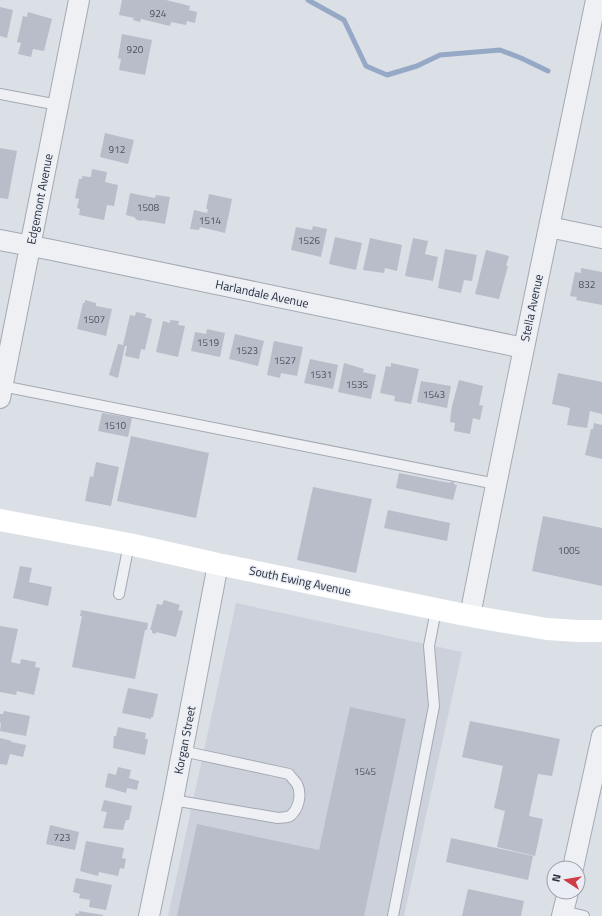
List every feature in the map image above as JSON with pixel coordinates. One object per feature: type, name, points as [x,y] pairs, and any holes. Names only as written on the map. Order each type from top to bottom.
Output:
[{"type":"street","name":"Edgemont Avenue","points":[[1,392],[79,0]]},
{"type":"street","name":"Stella Avenue","points":[[470,616],[596,0]]},
{"type":"street","points":[[549,227],[602,238]]},
{"type":"street","name":"Harlandale Avenue","points":[[0,240],[524,348]]},
{"type":"street","name":"South Ewing Avenue","points":[[0,520],[130,544],[436,610],[547,629],[602,631]]},
{"type":"street","name":"Korgan Street","points":[[148,916],[173,800],[218,564]]},
{"type":"street","points":[[575,860],[598,775],[602,736]]},
{"type":"street","points":[[563,914],[566,900]]},
{"type":"lane","points":[[0,94],[58,105]]},
{"type":"lane","points":[[1,392],[496,484]]},
{"type":"lane","points":[[119,594],[130,544]]},
{"type":"lane","points":[[393,916],[434,706],[429,646],[436,610]]},
{"type":"lane","points":[[173,800],[278,818],[289,817],[295,811],[300,794],[297,784],[289,774],[182,751]]},
{"type":"lane","points":[[563,914],[584,916]]},
{"type":"shaded area","points":[[236,603],[462,652],[404,916],[168,916]]},
{"type":"building","points":[[122,0],[166,0],[190,6],[189,10],[197,12],[195,23],[187,21],[186,25],[171,22],[170,26],[141,19],[140,22],[133,20],[134,18],[119,15]]},
{"type":"building","points":[[0,7],[13,10],[7,38],[0,36]]},
{"type":"building","points":[[28,12],[52,19],[44,51],[33,49],[31,57],[18,54],[21,43],[17,42],[23,16],[27,17]]},
{"type":"building","points":[[122,34],[152,40],[145,75],[119,70],[121,59],[118,58]]},
{"type":"building","points":[[105,133],[134,140],[128,164],[100,157]]},
{"type":"building","points":[[0,148],[17,151],[8,199],[0,198]]},
{"type":"building","points":[[92,169],[107,172],[105,182],[118,185],[114,206],[107,205],[104,220],[79,215],[80,209],[77,208],[79,199],[75,198],[79,179],[82,179],[82,176],[91,177]]},
{"type":"building","points":[[130,193],[155,198],[156,195],[170,197],[165,224],[137,220],[134,217],[126,215]]},
{"type":"building","points":[[209,194],[232,199],[225,233],[200,227],[199,230],[190,229],[194,210],[207,213],[208,209],[206,209]]},
{"type":"building","points":[[313,226],[327,229],[321,257],[291,250],[296,227],[312,230]]},
{"type":"building","points":[[335,237],[362,243],[356,270],[329,264]]},
{"type":"building","points":[[370,238],[402,245],[397,271],[385,268],[384,273],[363,270]]},
{"type":"building","points":[[413,238],[428,241],[425,254],[438,257],[433,281],[405,276]]},
{"type":"building","points":[[445,249],[477,255],[472,281],[464,280],[461,293],[438,288]]},
{"type":"building","points":[[486,250],[509,256],[506,266],[508,266],[499,299],[475,294]]},
{"type":"building","points":[[581,268],[602,272],[602,305],[576,300],[577,297],[570,296],[575,272],[581,273]]},
{"type":"building","points":[[85,300],[96,303],[96,306],[112,309],[106,336],[77,329]]},
{"type":"building","points":[[136,312],[146,314],[145,317],[152,319],[145,350],[141,349],[139,359],[125,356],[127,346],[125,346],[118,378],[109,375],[118,344],[123,345],[130,315],[135,316]]},
{"type":"building","points":[[170,320],[179,321],[178,325],[185,326],[178,357],[156,352],[163,321],[170,323]]},
{"type":"building","points":[[207,329],[225,333],[220,357],[191,351],[195,332],[206,334]]},
{"type":"building","points":[[235,334],[264,341],[258,366],[229,359]]},
{"type":"building","points":[[274,341],[303,347],[297,376],[281,373],[280,378],[267,375]]},
{"type":"building","points":[[310,359],[338,365],[333,389],[304,383]]},
{"type":"building","points":[[344,363],[364,369],[363,372],[376,375],[371,399],[338,392]]},
{"type":"building","points":[[391,363],[419,369],[411,404],[394,401],[395,396],[380,393],[386,366],[391,367]]},
{"type":"building","points":[[558,373],[602,382],[602,414],[590,411],[587,428],[567,425],[570,408],[552,404]]},
{"type":"building","points":[[459,380],[483,386],[479,405],[483,406],[480,420],[473,418],[470,434],[454,431],[455,423],[450,422],[452,406]]},
{"type":"building","points":[[421,381],[451,386],[447,408],[417,402]]},
{"type":"building","points":[[102,413],[132,418],[128,437],[98,431]]},
{"type":"building","points":[[594,423],[602,425],[602,459],[585,455],[591,429],[593,429]]},
{"type":"building","points":[[131,436],[209,453],[196,518],[117,501]]},
{"type":"building","points":[[96,462],[119,467],[111,506],[85,501],[90,476],[93,477]]},
{"type":"building","points":[[399,473],[450,483],[454,482],[454,484],[457,485],[453,500],[396,488]]},
{"type":"building","points":[[313,487],[372,499],[356,573],[297,560]]},
{"type":"building","points":[[388,510],[450,523],[447,541],[384,528]]},
{"type":"building","points":[[543,516],[602,528],[602,586],[532,571]]},
{"type":"building","points":[[20,566],[32,568],[29,582],[52,587],[48,606],[13,598]]},
{"type":"building","points":[[164,600],[180,605],[178,610],[183,611],[176,637],[156,632],[156,634],[152,633],[152,630],[150,630],[157,604],[162,605]]},
{"type":"building","points":[[81,610],[148,623],[147,630],[145,630],[135,679],[72,667],[82,616],[80,616]]},
{"type":"building","points":[[0,626],[18,629],[11,662],[20,664],[21,659],[36,662],[35,667],[40,668],[34,695],[17,691],[16,695],[0,692]]},
{"type":"building","points":[[128,688],[158,694],[153,717],[151,717],[151,719],[122,713]]},
{"type":"building","points":[[350,707],[406,719],[364,916],[177,916],[197,824],[319,850]]},
{"type":"building","points":[[4,711],[30,716],[26,736],[0,731],[0,714],[3,714]]},
{"type":"building","points":[[470,721],[560,739],[552,776],[538,774],[529,816],[543,819],[535,856],[497,847],[505,811],[494,808],[503,766],[462,757]]},
{"type":"building","points":[[118,727],[146,733],[145,739],[148,739],[145,755],[113,748],[114,736],[116,736]]},
{"type":"building","points":[[0,738],[26,745],[23,757],[10,754],[7,765],[0,764]]},
{"type":"building","points":[[118,767],[131,770],[129,778],[139,781],[137,790],[127,788],[126,793],[105,787],[108,773],[116,775]]},
{"type":"building","points":[[104,800],[132,806],[129,820],[126,820],[123,830],[103,828],[107,812],[101,811]]},
{"type":"building","points":[[50,825],[79,832],[75,850],[46,844]]},
{"type":"building","points":[[451,838],[533,856],[528,880],[446,862]]},
{"type":"building","points":[[86,841],[124,848],[122,858],[126,859],[124,869],[120,868],[118,876],[99,872],[98,876],[80,871]]},
{"type":"building","points":[[76,878],[112,885],[106,910],[89,907],[90,900],[79,898],[80,894],[73,892]]},
{"type":"building","points":[[468,889],[524,901],[521,916],[462,916]]},
{"type":"building","points":[[79,911],[103,916],[75,916],[76,913],[79,914]]},
{"type":"waterway","points":[[308,0],[344,20],[366,66],[387,75],[417,66],[440,55],[500,50],[548,71]]}]
